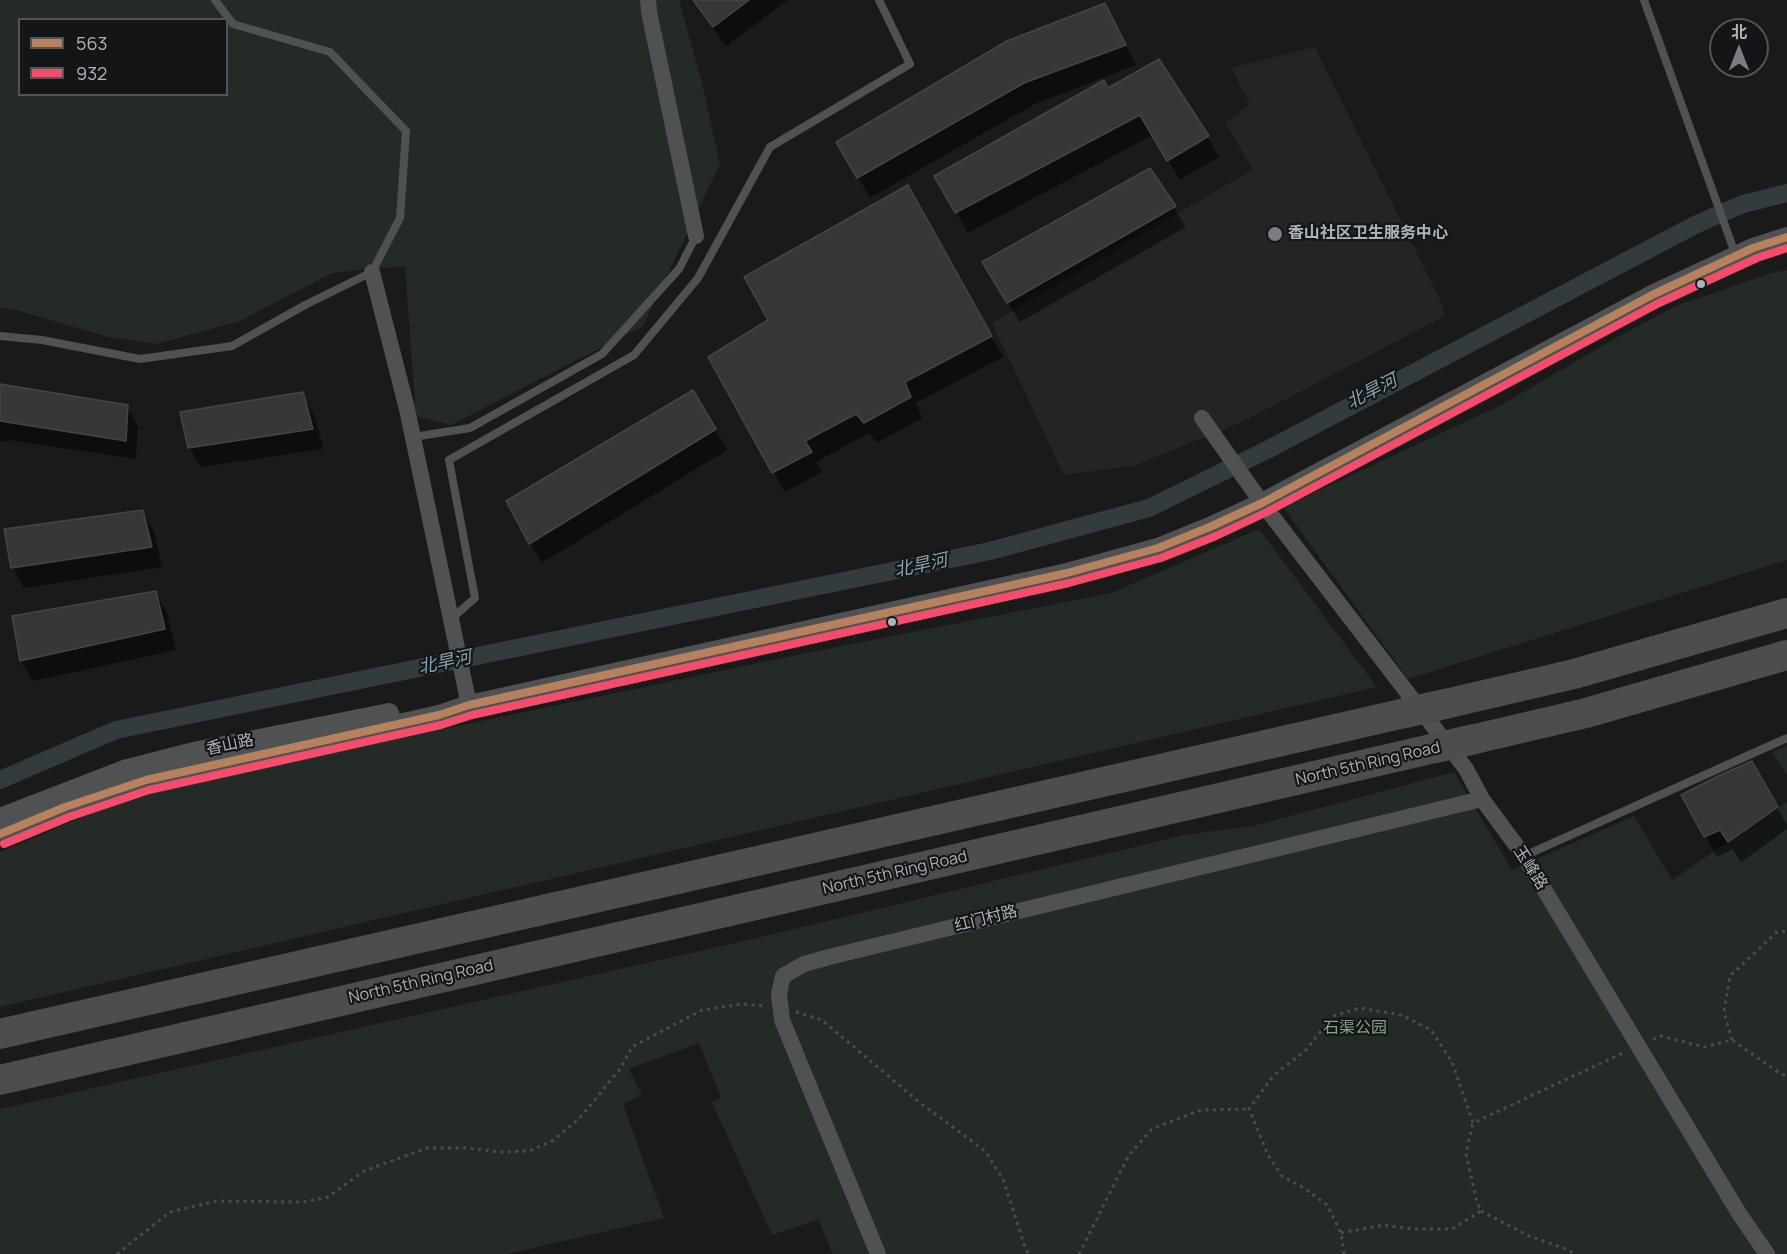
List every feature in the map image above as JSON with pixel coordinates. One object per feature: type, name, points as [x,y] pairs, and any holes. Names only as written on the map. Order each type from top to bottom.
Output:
[{"type":"highway","points":[[0,1034],[1574,674],[1787,613]]},
{"type":"highway","name":"North 5th Ring Road","points":[[0,1080],[1586,713],[1787,655]]},
{"type":"street","points":[[648,0],[696,236]]},
{"type":"street","name":"香山路","points":[[0,834],[66,807],[146,780],[439,715],[469,705],[1077,571],[1158,548],[1262,503],[1654,294],[1753,248],[1787,237]]},
{"type":"street","points":[[372,272],[412,437],[469,705]]},
{"type":"street","name":"玉峰路","points":[[1202,418],[1262,503],[1466,769],[1482,799],[1524,856],[1740,1215],[1767,1254]]},
{"type":"street","name":"香山路","points":[[0,818],[124,770],[195,752],[436,703],[469,705]]},
{"type":"street","name":"红门村路","points":[[878,1254],[782,1020],[778,994],[783,976],[804,964],[1482,799]]},
{"type":"lane","points":[[0,336],[42,340],[140,359],[232,346],[305,305],[372,272],[400,218],[406,131],[330,52],[233,24],[215,0]]},
{"type":"lane","points":[[451,619],[475,598],[449,460],[634,355],[698,278],[770,147],[910,64],[879,0]]},
{"type":"lane","points":[[1644,0],[1736,256]]},
{"type":"lane","points":[[412,437],[470,428],[602,354],[680,269],[696,236]]},
{"type":"lane","points":[[1524,856],[1787,738]]},
{"type":"path","points":[[1787,931],[1777,932],[1730,975],[1724,1012],[1732,1040],[1787,1076]]},
{"type":"path","points":[[117,1254],[170,1212],[218,1201],[304,1202],[328,1197],[364,1171],[427,1148],[466,1148],[500,1152],[530,1151],[552,1141],[579,1119],[620,1069],[632,1047],[702,1011],[742,1004],[780,1007],[822,1020],[919,1102],[985,1151],[1003,1179],[1029,1254]]},
{"type":"path","points":[[1249,1109],[1274,1075],[1305,1051],[1333,1016],[1360,1008],[1402,1015],[1431,1030],[1452,1062],[1473,1123],[1466,1154],[1481,1212],[1529,1236],[1569,1250],[1573,1254]]},
{"type":"path","points":[[1473,1123],[1661,1036],[1704,1047],[1732,1040]]},
{"type":"path","points":[[1249,1109],[1268,1155],[1282,1176],[1304,1188],[1327,1205],[1341,1233],[1344,1254]]},
{"type":"path","points":[[1079,1254],[1129,1155],[1152,1129],[1201,1110],[1249,1109]]},
{"type":"path","points":[[1341,1233],[1383,1225],[1412,1229],[1452,1228],[1481,1212]]},
{"type":"shaded area","name":"香山社区卫生服务中心","points":[[1315,47],[1439,298],[1445,316],[1240,423],[1133,466],[1064,475],[992,323],[1253,169],[1225,123],[1250,104],[1231,68]]},
{"type":"green space","points":[[0,0],[679,0],[702,83],[720,164],[643,326],[451,425],[416,416],[405,266],[332,273],[240,321],[156,344],[108,337],[16,310],[0,308]]},
{"type":"green space","points":[[1787,270],[1787,560],[1408,679],[1283,507],[1501,405],[1621,335],[1676,306],[1771,273]]},
{"type":"green space","points":[[1259,529],[1377,687],[0,1007],[0,852],[142,792],[811,652],[1111,593]]},
{"type":"green space","points":[[1787,746],[1787,775],[1772,752]]},
{"type":"green space","name":"石渠公园","points":[[1454,772],[1512,870],[1634,816],[1672,880],[1787,802],[1787,1254],[833,1254],[818,1220],[772,1235],[712,1102],[721,1098],[699,1043],[629,1069],[642,1095],[623,1104],[664,1218],[507,1254],[0,1254],[0,1109],[757,938],[1184,835],[1253,826]]},
{"type":"building","points":[[693,0],[749,0],[713,27]]},
{"type":"building","points":[[1105,3],[1126,45],[1024,83],[857,178],[836,142],[1007,41]]},
{"type":"building","points":[[1159,59],[1209,136],[1167,161],[1140,115],[955,213],[934,176],[1104,80],[1108,88]]},
{"type":"building","points":[[1150,168],[1176,206],[1007,303],[982,262]]},
{"type":"building","points":[[908,185],[992,336],[905,382],[911,397],[864,423],[856,414],[805,441],[812,452],[772,473],[708,357],[768,320],[744,277]]},
{"type":"building","points":[[0,384],[128,405],[126,441],[0,421]]},
{"type":"building","points":[[693,390],[716,429],[529,544],[506,501]]},
{"type":"building","points":[[303,392],[313,429],[188,448],[180,412]]},
{"type":"building","points":[[143,510],[152,547],[11,568],[4,529]]},
{"type":"building","points":[[156,591],[165,629],[20,661],[12,616]]},
{"type":"building","points":[[1752,761],[1778,807],[1728,842],[1720,830],[1704,837],[1681,795]]},
{"type":"waterway","name":"北旱河","points":[[0,780],[116,730],[990,551],[1149,508],[1267,450],[1695,225],[1743,204],[1787,193]]},
{"type":"transit line","name":"563","points":[[0,834],[65,807],[146,780],[439,715],[469,705],[1067,573],[1158,548],[1262,503],[1654,294],[1753,248],[1787,237]]},
{"type":"transit line","name":"932","points":[[4,844],[69,817],[149,790],[441,725],[472,715],[1069,583],[1161,558],[1267,512],[1659,303],[1757,258],[1787,248]]},
{"type":"place","name":"香山社区卫生服务中心","points":[[1275,234]]}]
